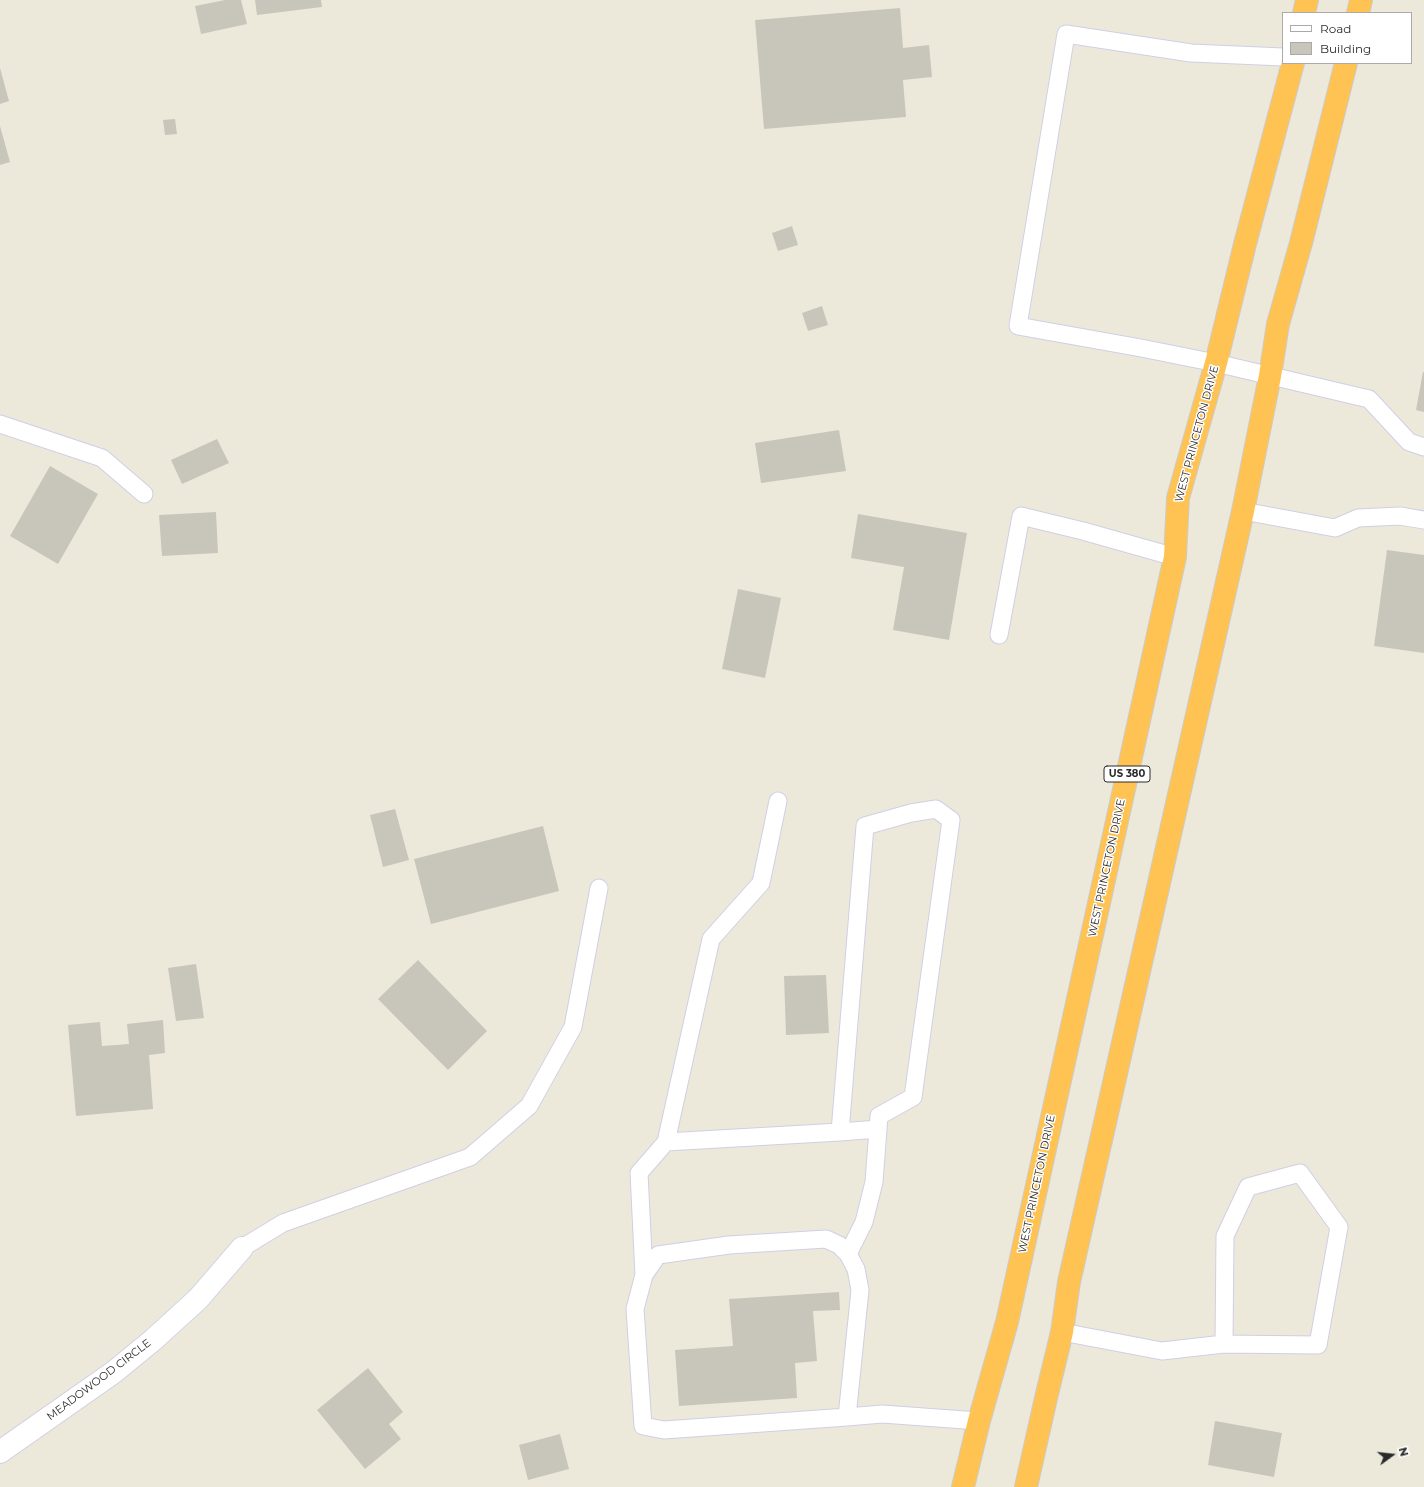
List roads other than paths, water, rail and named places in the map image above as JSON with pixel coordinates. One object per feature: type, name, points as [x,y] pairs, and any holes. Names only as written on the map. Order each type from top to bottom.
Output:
[{"type":"highway","points":[[1304,12],[1307,0]]},
{"type":"highway","points":[[1358,12],[1361,0]]},
{"type":"highway","name":"WEST PRINCETON DRIVE","points":[[963,1487],[979,1421],[1007,1322],[1175,557],[1178,498],[1216,363],[1245,244],[1293,64]]},
{"type":"highway","points":[[1026,1487],[1062,1332],[1071,1274],[1243,511],[1270,376],[1278,324],[1301,243],[1346,64]]},
{"type":"street","name":"MEADOWOOD CIRCLE","points":[[0,1452],[114,1372],[152,1340],[198,1299],[242,1248]]},
{"type":"lane","points":[[1282,57],[1191,53],[1066,34],[1018,326],[1216,363],[1369,399],[1409,442],[1424,447]]},
{"type":"lane","points":[[0,424],[102,458],[144,494]]},
{"type":"lane","points":[[1243,511],[1335,528],[1358,518],[1400,516],[1424,520]]},
{"type":"lane","points":[[999,635],[1021,516],[1083,531],[1175,557]]},
{"type":"lane","points":[[644,1275],[639,1173],[666,1142],[711,939],[761,883],[778,801]]},
{"type":"lane","points":[[840,1132],[865,826],[911,813],[936,809],[951,820],[913,1097],[879,1116],[874,1182],[864,1222],[848,1254]]},
{"type":"lane","points":[[242,1248],[283,1223],[470,1157],[529,1106],[573,1027],[599,888]]},
{"type":"lane","points":[[666,1142],[878,1129]]},
{"type":"lane","points":[[1062,1332],[1162,1351],[1224,1344],[1318,1345],[1339,1228],[1300,1173],[1248,1187],[1225,1236],[1224,1344]]},
{"type":"lane","points":[[847,1416],[860,1290],[856,1269],[848,1254],[839,1245],[826,1238],[729,1245],[658,1255],[644,1275],[634,1309],[643,1426],[664,1430],[882,1414],[979,1421]]}]
